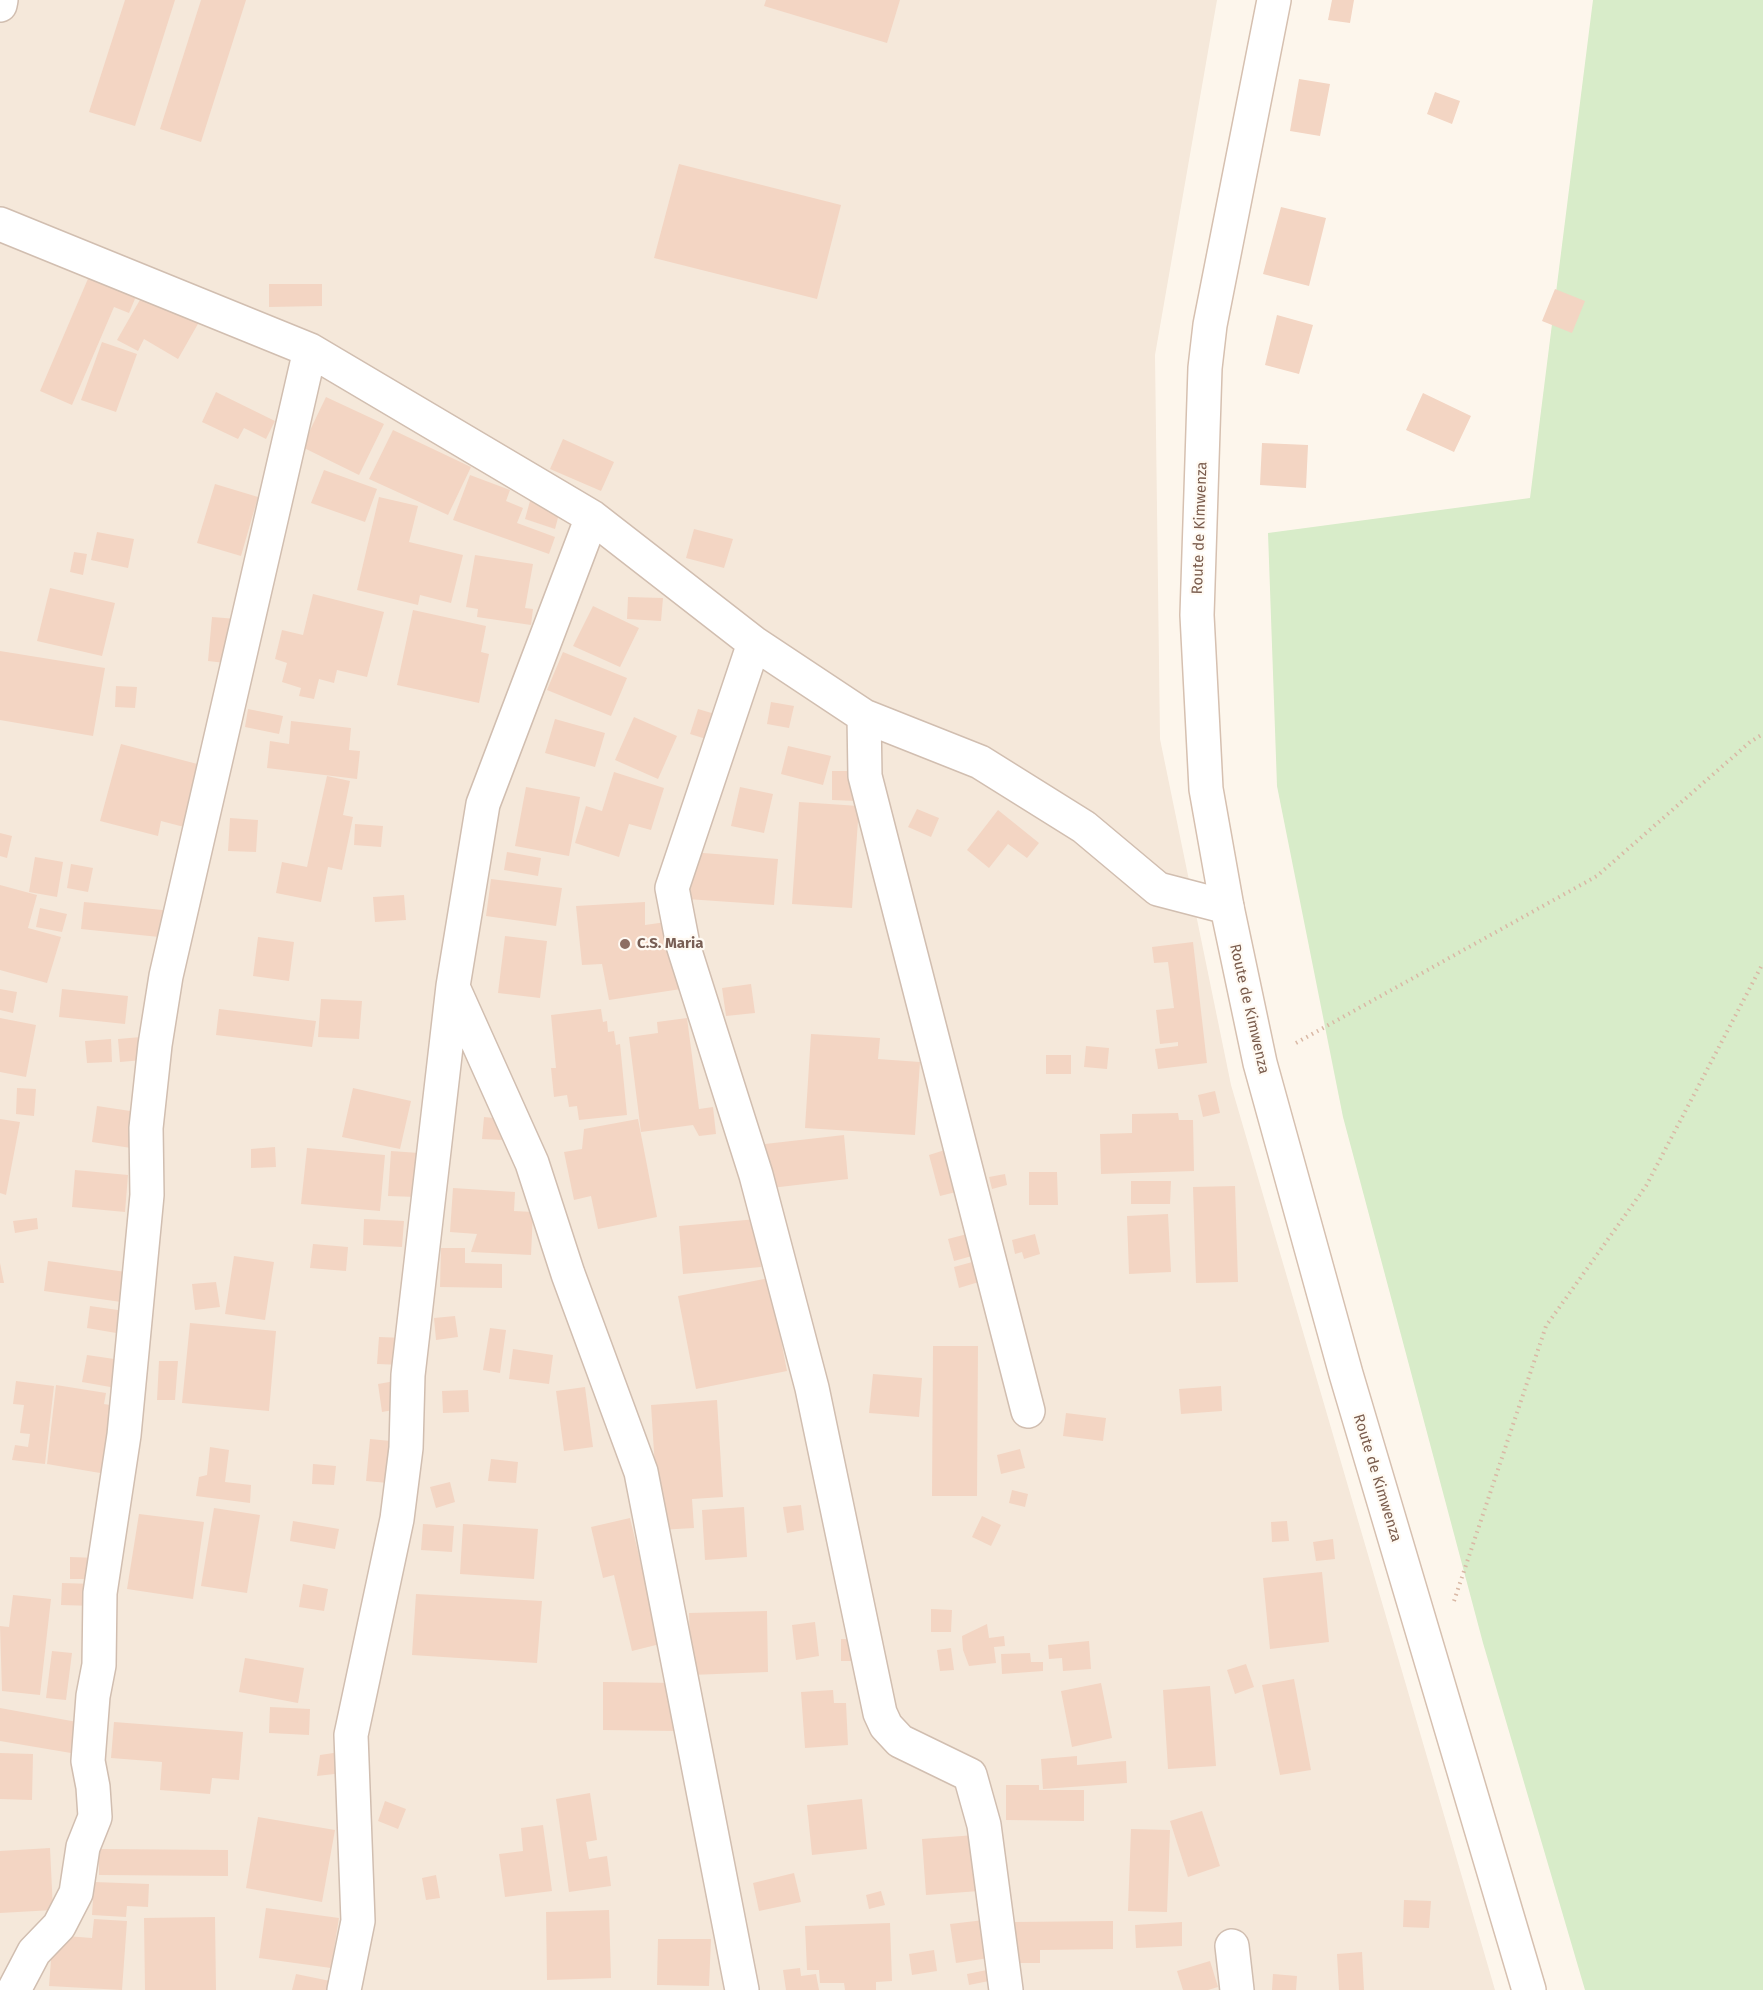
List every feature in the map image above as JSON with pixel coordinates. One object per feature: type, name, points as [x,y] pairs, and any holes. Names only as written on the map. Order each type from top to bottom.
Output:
[{"type":"street","points":[[0,4],[1,0]]},
{"type":"street","name":"Route de Kimwenza","points":[[1274,0],[1210,325],[1205,368],[1197,615],[1206,789],[1227,907],[1260,1063],[1346,1374],[1529,1990]]},
{"type":"street","points":[[0,224],[310,350],[592,517],[754,643],[864,716],[980,762],[1084,827],[1158,889],[1227,907]]},
{"type":"street","points":[[14,1990],[34,1952],[59,1926],[75,1893],[82,1847],[95,1817],[88,1761],[93,1696],[99,1665],[100,1593],[124,1436],[147,1195],[146,1128],[165,976],[310,350]]},
{"type":"street","points":[[344,1990],[358,1921],[351,1735],[397,1519],[406,1448],[408,1375],[453,986],[483,804],[592,517]]},
{"type":"street","points":[[754,643],[672,888],[683,945],[756,1175],[812,1388],[880,1713],[886,1726],[900,1742],[970,1774],[984,1825],[1006,1990]]},
{"type":"street","points":[[864,716],[865,776],[1028,1411]]},
{"type":"street","points":[[453,986],[532,1163],[568,1274],[641,1472],[742,1990]]},
{"type":"street","points":[[1232,1946],[1237,1990]]},
{"type":"path","points":[[1260,1063],[1597,876],[1749,742],[1763,734]]},
{"type":"path","points":[[1452,1608],[1546,1326],[1646,1186],[1763,963]]},
{"type":"shaded area","points":[[0,0],[1217,0],[1155,355],[1160,739],[1231,1085],[1495,1990],[0,1990]]},
{"type":"green space","points":[[1593,0],[1763,0],[1763,1990],[1585,1990],[1483,1643],[1343,1117],[1277,786],[1268,533],[1530,498]]},
{"type":"building","points":[[125,0],[175,0],[135,126],[89,112]]},
{"type":"building","points":[[201,0],[246,0],[201,142],[160,129]]},
{"type":"building","points":[[766,0],[900,0],[887,43],[764,6]]},
{"type":"building","points":[[1332,0],[1354,0],[1350,23],[1328,20]]},
{"type":"building","points":[[1299,79],[1330,84],[1320,136],[1290,131]]},
{"type":"building","points":[[1435,92],[1460,101],[1452,124],[1427,114]]},
{"type":"building","points":[[679,164],[841,205],[817,299],[654,258]]},
{"type":"building","points":[[1281,207],[1326,218],[1309,286],[1263,274]]},
{"type":"building","points":[[90,274],[137,294],[129,313],[114,307],[72,405],[40,391]]},
{"type":"building","points":[[269,284],[322,284],[322,306],[269,307]]},
{"type":"building","points":[[1555,289],[1585,301],[1572,333],[1542,321]]},
{"type":"building","points":[[145,291],[199,322],[178,359],[144,339],[138,351],[117,340]]},
{"type":"building","points":[[1277,315],[1313,325],[1299,374],[1265,365]]},
{"type":"building","points":[[102,342],[137,354],[116,412],[81,400]]},
{"type":"building","points":[[216,392],[275,421],[266,439],[244,428],[238,439],[202,422]]},
{"type":"building","points":[[1423,393],[1471,416],[1454,452],[1406,430]]},
{"type":"building","points":[[326,397],[384,424],[359,475],[302,447]]},
{"type":"building","points":[[393,430],[471,467],[448,515],[369,479]]},
{"type":"building","points":[[563,439],[614,462],[601,491],[550,469]]},
{"type":"building","points":[[1262,443],[1308,445],[1306,488],[1260,485]]},
{"type":"building","points":[[324,470],[377,489],[365,522],[311,503]]},
{"type":"building","points":[[470,475],[510,490],[506,501],[523,508],[517,523],[555,537],[549,554],[453,520]]},
{"type":"building","points":[[215,484],[258,497],[241,556],[197,543]]},
{"type":"building","points":[[379,497],[418,506],[409,542],[463,555],[451,603],[420,595],[418,605],[357,590]]},
{"type":"building","points":[[530,501],[560,510],[555,529],[525,519]]},
{"type":"building","points":[[694,529],[733,539],[724,568],[686,558]]},
{"type":"building","points":[[97,532],[134,539],[128,568],[91,560]]},
{"type":"building","points":[[74,552],[87,554],[83,575],[70,572]]},
{"type":"building","points":[[475,555],[533,564],[525,608],[533,609],[531,625],[477,617],[478,609],[466,607]]},
{"type":"building","points":[[50,588],[115,603],[102,656],[37,641]]},
{"type":"building","points":[[313,594],[384,612],[367,677],[337,670],[334,683],[319,679],[314,699],[299,696],[301,688],[282,682],[287,663],[275,659],[282,630],[303,635]]},
{"type":"building","points":[[628,597],[663,598],[661,621],[627,619]]},
{"type":"building","points":[[593,606],[639,628],[620,667],[573,646]]},
{"type":"building","points":[[413,610],[486,626],[481,652],[489,654],[479,703],[397,685]]},
{"type":"building","points":[[212,617],[237,619],[234,664],[208,661]]},
{"type":"building","points":[[0,651],[105,668],[93,736],[0,720]]},
{"type":"building","points":[[563,652],[627,678],[611,716],[547,690]]},
{"type":"building","points":[[116,686],[137,687],[135,708],[115,707]]},
{"type":"building","points":[[771,702],[794,706],[789,728],[767,724]]},
{"type":"building","points":[[248,709],[283,716],[279,734],[245,727]]},
{"type":"building","points":[[698,709],[725,717],[716,742],[690,734]]},
{"type":"building","points":[[634,717],[677,736],[658,779],[615,760]]},
{"type":"building","points":[[555,719],[605,733],[595,767],[545,753]]},
{"type":"building","points":[[291,721],[351,728],[349,750],[360,751],[357,779],[267,768],[270,741],[289,744]]},
{"type":"building","points":[[121,744],[205,766],[188,828],[161,821],[158,836],[100,821]]},
{"type":"building","points":[[788,746],[831,756],[823,785],[781,774]]},
{"type":"building","points":[[832,771],[858,771],[857,801],[832,800]]},
{"type":"building","points":[[614,772],[664,788],[651,830],[629,824],[619,857],[575,843],[586,806],[602,811]]},
{"type":"building","points":[[327,776],[350,781],[343,815],[353,817],[342,870],[328,867],[321,902],[276,893],[282,862],[307,867]]},
{"type":"building","points":[[526,787],[580,797],[569,856],[515,846]]},
{"type":"building","points":[[740,787],[773,794],[764,833],[731,826]]},
{"type":"building","points":[[799,802],[859,806],[852,908],[792,904]]},
{"type":"building","points":[[917,809],[939,818],[931,837],[908,827]]},
{"type":"building","points":[[998,810],[1039,843],[1027,858],[1008,844],[989,868],[967,850]]},
{"type":"building","points":[[230,818],[258,820],[256,852],[228,851]]},
{"type":"building","points":[[355,824],[383,826],[381,847],[354,845]]},
{"type":"building","points":[[0,833],[12,836],[7,858],[0,856]]},
{"type":"building","points":[[507,852],[541,858],[538,876],[504,870]]},
{"type":"building","points":[[691,852],[778,859],[774,905],[687,899]]},
{"type":"building","points":[[35,857],[63,862],[57,897],[29,892]]},
{"type":"building","points":[[71,864],[93,868],[88,892],[67,888]]},
{"type":"building","points":[[491,879],[562,888],[556,926],[486,916]]},
{"type":"building","points":[[0,885],[37,895],[28,928],[61,937],[47,983],[0,970]]},
{"type":"building","points":[[404,895],[406,920],[375,922],[373,897]]},
{"type":"building","points":[[84,902],[172,911],[169,938],[81,929]]},
{"type":"building","name":"C.S. Maria","points":[[645,902],[645,925],[666,922],[681,989],[609,1000],[602,964],[582,965],[576,906]]},
{"type":"building","points":[[40,908],[67,914],[62,932],[36,927]]},
{"type":"building","points":[[505,936],[547,941],[540,998],[498,993]]},
{"type":"building","points":[[258,937],[294,942],[289,981],[253,976]]},
{"type":"building","points":[[1193,942],[1207,1063],[1158,1069],[1155,1049],[1178,1046],[1178,1042],[1160,1044],[1156,1010],[1174,1008],[1168,962],[1154,963],[1152,947]]},
{"type":"building","points":[[751,984],[755,1013],[726,1016],[722,988]]},
{"type":"building","points":[[0,989],[17,992],[13,1013],[0,1010]]},
{"type":"building","points":[[62,989],[128,996],[125,1024],[59,1017]]},
{"type":"building","points":[[321,999],[362,1001],[359,1039],[318,1037]]},
{"type":"building","points":[[219,1009],[316,1021],[312,1047],[216,1035]]},
{"type":"building","points":[[601,1009],[603,1022],[607,1021],[608,1032],[614,1031],[616,1045],[620,1044],[627,1115],[579,1120],[577,1106],[569,1107],[567,1095],[554,1097],[551,1068],[556,1068],[551,1015]]},
{"type":"building","points":[[0,1018],[36,1025],[26,1077],[0,1072]]},
{"type":"building","points":[[687,1018],[699,1109],[713,1107],[716,1134],[699,1136],[693,1125],[641,1132],[629,1037],[658,1033],[657,1022]]},
{"type":"building","points":[[811,1034],[880,1038],[878,1059],[920,1062],[915,1135],[805,1128]]},
{"type":"building","points":[[141,1037],[143,1060],[120,1062],[118,1039]]},
{"type":"building","points":[[111,1039],[112,1062],[87,1063],[85,1041]]},
{"type":"building","points":[[1086,1046],[1109,1048],[1107,1069],[1084,1067]]},
{"type":"building","points":[[1046,1055],[1071,1055],[1071,1074],[1046,1074]]},
{"type":"building","points":[[17,1088],[36,1089],[34,1116],[16,1114]]},
{"type":"building","points":[[353,1088],[411,1101],[400,1149],[342,1137]]},
{"type":"building","points":[[1215,1091],[1220,1113],[1203,1117],[1198,1095]]},
{"type":"building","points":[[97,1106],[137,1112],[131,1148],[92,1142]]},
{"type":"building","points":[[1178,1113],[1179,1120],[1193,1120],[1194,1171],[1101,1174],[1100,1134],[1132,1133],[1132,1114]]},
{"type":"building","points":[[484,1117],[504,1119],[503,1140],[482,1139]]},
{"type":"building","points":[[0,1119],[20,1122],[6,1195],[0,1193]]},
{"type":"building","points":[[638,1119],[657,1217],[598,1229],[591,1196],[574,1200],[564,1152],[582,1149],[584,1129]]},
{"type":"building","points":[[844,1135],[848,1179],[771,1188],[765,1144]]},
{"type":"building","points":[[275,1147],[276,1167],[251,1168],[251,1149]]},
{"type":"building","points":[[307,1148],[385,1155],[380,1211],[301,1204]]},
{"type":"building","points":[[948,1149],[960,1191],[940,1196],[929,1155]]},
{"type":"building","points":[[391,1151],[419,1153],[416,1197],[388,1196]]},
{"type":"building","points":[[75,1170],[128,1175],[125,1212],[72,1207]]},
{"type":"building","points":[[1029,1172],[1057,1172],[1058,1205],[1029,1205]]},
{"type":"building","points":[[1005,1174],[1007,1185],[992,1189],[989,1177]]},
{"type":"building","points":[[1131,1181],[1171,1181],[1170,1204],[1131,1204]]},
{"type":"building","points":[[1235,1186],[1238,1282],[1196,1283],[1193,1187]]},
{"type":"building","points":[[453,1188],[515,1192],[514,1211],[533,1212],[531,1255],[471,1252],[477,1234],[450,1232]]},
{"type":"building","points":[[1168,1214],[1171,1272],[1129,1274],[1127,1216]]},
{"type":"building","points":[[37,1218],[38,1229],[15,1233],[13,1221]]},
{"type":"building","points":[[364,1219],[404,1221],[402,1247],[363,1245]]},
{"type":"building","points":[[757,1219],[761,1267],[683,1274],[679,1226]]},
{"type":"building","points":[[967,1234],[972,1256],[954,1261],[948,1239]]},
{"type":"building","points":[[1035,1234],[1040,1254],[1024,1259],[1022,1252],[1015,1254],[1012,1240]]},
{"type":"building","points":[[313,1244],[348,1247],[346,1271],[310,1268]]},
{"type":"building","points":[[441,1248],[465,1248],[465,1263],[502,1264],[502,1288],[440,1287]]},
{"type":"building","points":[[234,1256],[274,1262],[265,1320],[225,1314]]},
{"type":"building","points":[[48,1261],[133,1273],[128,1303],[44,1291]]},
{"type":"building","points":[[976,1261],[982,1281],[959,1288],[954,1267]]},
{"type":"building","points":[[0,1263],[4,1283],[0,1283]]},
{"type":"building","points":[[769,1278],[787,1371],[696,1389],[678,1296]]},
{"type":"building","points":[[216,1282],[220,1307],[195,1310],[192,1284]]},
{"type":"building","points":[[90,1306],[125,1311],[122,1334],[87,1328]]},
{"type":"building","points":[[455,1316],[458,1337],[436,1340],[434,1318]]},
{"type":"building","points":[[190,1323],[276,1331],[269,1411],[182,1403]]},
{"type":"building","points":[[490,1328],[506,1330],[500,1373],[483,1370]]},
{"type":"building","points":[[379,1337],[405,1338],[403,1365],[377,1364]]},
{"type":"building","points":[[933,1346],[978,1346],[977,1496],[932,1496]]},
{"type":"building","points":[[513,1349],[553,1355],[549,1384],[509,1379]]},
{"type":"building","points":[[87,1355],[121,1360],[116,1388],[82,1382]]},
{"type":"building","points":[[159,1361],[178,1361],[175,1400],[157,1400]]},
{"type":"building","points":[[873,1374],[922,1378],[919,1417],[869,1413]]},
{"type":"building","points":[[16,1381],[54,1386],[45,1464],[12,1460],[15,1445],[28,1447],[30,1434],[20,1433],[24,1405],[13,1404]]},
{"type":"building","points":[[395,1381],[399,1409],[382,1412],[378,1384]]},
{"type":"building","points":[[56,1385],[106,1393],[104,1404],[122,1407],[112,1475],[47,1464]]},
{"type":"building","points":[[1221,1386],[1222,1411],[1181,1414],[1179,1389]]},
{"type":"building","points":[[585,1387],[593,1447],[564,1451],[556,1391]]},
{"type":"building","points":[[468,1390],[469,1412],[443,1413],[442,1391]]},
{"type":"building","points":[[717,1400],[723,1497],[692,1499],[694,1528],[659,1530],[651,1405]]},
{"type":"building","points":[[1066,1413],[1106,1418],[1103,1441],[1063,1436]]},
{"type":"building","points":[[370,1439],[391,1441],[388,1483],[366,1481]]},
{"type":"building","points":[[210,1447],[229,1450],[225,1482],[251,1485],[250,1503],[196,1496],[199,1477],[207,1475]]},
{"type":"building","points":[[1020,1449],[1025,1468],[1001,1474],[997,1455]]},
{"type":"building","points":[[491,1459],[518,1462],[516,1483],[488,1481]]},
{"type":"building","points":[[313,1464],[336,1466],[334,1485],[312,1484]]},
{"type":"building","points":[[450,1482],[455,1502],[436,1508],[430,1487]]},
{"type":"building","points":[[1012,1490],[1028,1494],[1025,1507],[1009,1503]]},
{"type":"building","points":[[801,1505],[804,1530],[787,1533],[783,1507]]},
{"type":"building","points":[[744,1507],[747,1557],[705,1560],[702,1510]]},
{"type":"building","points":[[214,1508],[260,1515],[247,1593],[201,1586]]},
{"type":"building","points":[[139,1514],[204,1522],[193,1599],[127,1589]]},
{"type":"building","points":[[982,1516],[1001,1525],[991,1546],[972,1537]]},
{"type":"building","points":[[630,1518],[660,1644],[632,1651],[614,1575],[603,1578],[591,1527]]},
{"type":"building","points":[[293,1521],[339,1529],[335,1549],[290,1541]]},
{"type":"building","points":[[1287,1521],[1289,1541],[1272,1542],[1271,1522]]},
{"type":"building","points":[[423,1524],[454,1526],[452,1552],[421,1550]]},
{"type":"building","points":[[463,1524],[538,1529],[534,1579],[460,1574]]},
{"type":"building","points":[[1333,1539],[1335,1559],[1316,1561],[1313,1542]]},
{"type":"building","points":[[70,1557],[98,1558],[97,1579],[70,1579]]},
{"type":"building","points":[[1322,1572],[1329,1642],[1270,1649],[1263,1578]]},
{"type":"building","points":[[62,1583],[95,1584],[94,1606],[61,1605]]},
{"type":"building","points":[[303,1584],[328,1589],[324,1611],[299,1607]]},
{"type":"building","points":[[416,1594],[542,1601],[537,1663],[412,1655]]},
{"type":"building","points":[[13,1595],[51,1599],[40,1695],[2,1691],[0,1626],[9,1627]]},
{"type":"building","points":[[931,1609],[952,1610],[951,1632],[931,1632]]},
{"type":"building","points":[[767,1611],[768,1672],[691,1675],[689,1613]]},
{"type":"building","points":[[815,1622],[819,1656],[796,1660],[792,1625]]},
{"type":"building","points":[[987,1624],[989,1638],[1004,1636],[1005,1646],[994,1647],[996,1663],[969,1666],[963,1650],[962,1636]]},
{"type":"building","points":[[841,1639],[863,1639],[862,1661],[841,1661]]},
{"type":"building","points":[[1089,1641],[1091,1669],[1063,1671],[1062,1658],[1049,1659],[1048,1645]]},
{"type":"building","points":[[951,1648],[954,1670],[940,1671],[937,1650]]},
{"type":"building","points":[[52,1651],[72,1653],[66,1700],[46,1698]]},
{"type":"building","points":[[1030,1653],[1031,1662],[1043,1662],[1043,1671],[1002,1674],[1001,1654]]},
{"type":"building","points":[[245,1658],[304,1668],[298,1703],[239,1692]]},
{"type":"building","points":[[1246,1664],[1254,1687],[1235,1694],[1227,1670]]},
{"type":"building","points":[[1294,1679],[1311,1770],[1280,1775],[1262,1685]]},
{"type":"building","points":[[603,1682],[677,1683],[676,1731],[603,1730]]},
{"type":"building","points":[[1101,1683],[1112,1738],[1072,1747],[1061,1691]]},
{"type":"building","points":[[1210,1686],[1216,1766],[1168,1769],[1163,1690]]},
{"type":"building","points":[[833,1690],[834,1703],[846,1703],[848,1745],[805,1748],[801,1692]]},
{"type":"building","points":[[270,1707],[310,1709],[309,1735],[269,1733]]},
{"type":"building","points":[[0,1708],[77,1722],[71,1753],[0,1741]]},
{"type":"building","points":[[114,1722],[243,1732],[239,1780],[212,1778],[210,1794],[160,1790],[162,1762],[111,1758]]},
{"type":"building","points":[[340,1752],[343,1773],[317,1776],[320,1755]]},
{"type":"building","points":[[0,1753],[33,1754],[32,1800],[0,1799]]},
{"type":"building","points":[[1077,1756],[1077,1765],[1126,1761],[1127,1783],[1043,1789],[1041,1759]]},
{"type":"building","points":[[1006,1785],[1039,1785],[1039,1790],[1084,1790],[1084,1821],[1006,1820]]},
{"type":"building","points":[[590,1793],[597,1840],[586,1842],[589,1859],[607,1856],[611,1886],[569,1892],[556,1799]]},
{"type":"building","points":[[862,1799],[867,1849],[812,1855],[807,1805]]},
{"type":"building","points":[[385,1801],[406,1809],[398,1829],[378,1821]]},
{"type":"building","points":[[1202,1811],[1220,1866],[1188,1877],[1170,1821]]},
{"type":"building","points":[[258,1817],[335,1830],[322,1902],[246,1888]]},
{"type":"building","points":[[543,1825],[552,1891],[505,1897],[499,1854],[523,1851],[521,1828]]},
{"type":"building","points":[[1131,1829],[1170,1830],[1167,1912],[1128,1911]]},
{"type":"building","points":[[975,1835],[979,1891],[926,1895],[922,1839]]},
{"type":"building","points":[[50,1848],[53,1910],[0,1913],[0,1851]]},
{"type":"building","points":[[99,1849],[228,1850],[228,1876],[99,1875]]},
{"type":"building","points":[[794,1873],[801,1902],[759,1911],[753,1883]]},
{"type":"building","points":[[436,1875],[440,1898],[426,1900],[422,1878]]},
{"type":"building","points":[[94,1882],[149,1884],[148,1907],[127,1906],[126,1917],[92,1915]]},
{"type":"building","points":[[881,1891],[885,1905],[869,1909],[866,1895]]},
{"type":"building","points":[[1404,1900],[1431,1901],[1429,1928],[1403,1927]]},
{"type":"building","points":[[266,1908],[339,1918],[331,1968],[259,1958]]},
{"type":"building","points":[[609,1910],[611,1978],[547,1980],[546,1912]]},
{"type":"building","points":[[215,1917],[216,1990],[145,1990],[144,1918]]},
{"type":"building","points":[[94,1919],[127,1921],[122,1990],[49,1986],[53,1935],[92,1938]]},
{"type":"building","points":[[984,1920],[989,1958],[956,1963],[950,1924]]},
{"type":"building","points":[[1113,1921],[1113,1949],[1040,1950],[1040,1963],[1015,1963],[1014,1922]]},
{"type":"building","points":[[1182,1922],[1182,1946],[1136,1948],[1135,1925]]},
{"type":"building","points":[[890,1923],[892,1981],[876,1982],[876,1990],[845,1990],[844,1983],[820,1983],[819,1970],[807,1970],[805,1926]]},
{"type":"building","points":[[658,1939],[711,1939],[709,1986],[657,1985]]},
{"type":"building","points":[[934,1950],[937,1971],[912,1975],[909,1954]]},
{"type":"building","points":[[1362,1952],[1364,1990],[1339,1990],[1337,1954]]},
{"type":"building","points":[[1210,1961],[1218,1987],[1208,1990],[1183,1990],[1177,1971]]},
{"type":"building","points":[[800,1968],[801,1976],[816,1974],[819,1990],[786,1990],[783,1970]]},
{"type":"building","points":[[992,1969],[994,1980],[969,1985],[967,1974]]},
{"type":"building","points":[[296,1974],[340,1983],[338,1990],[292,1990]]},
{"type":"building","points":[[1273,1974],[1297,1976],[1296,1990],[1272,1990]]},
{"type":"place","name":"C.S. Maria","points":[[625,944]]}]
